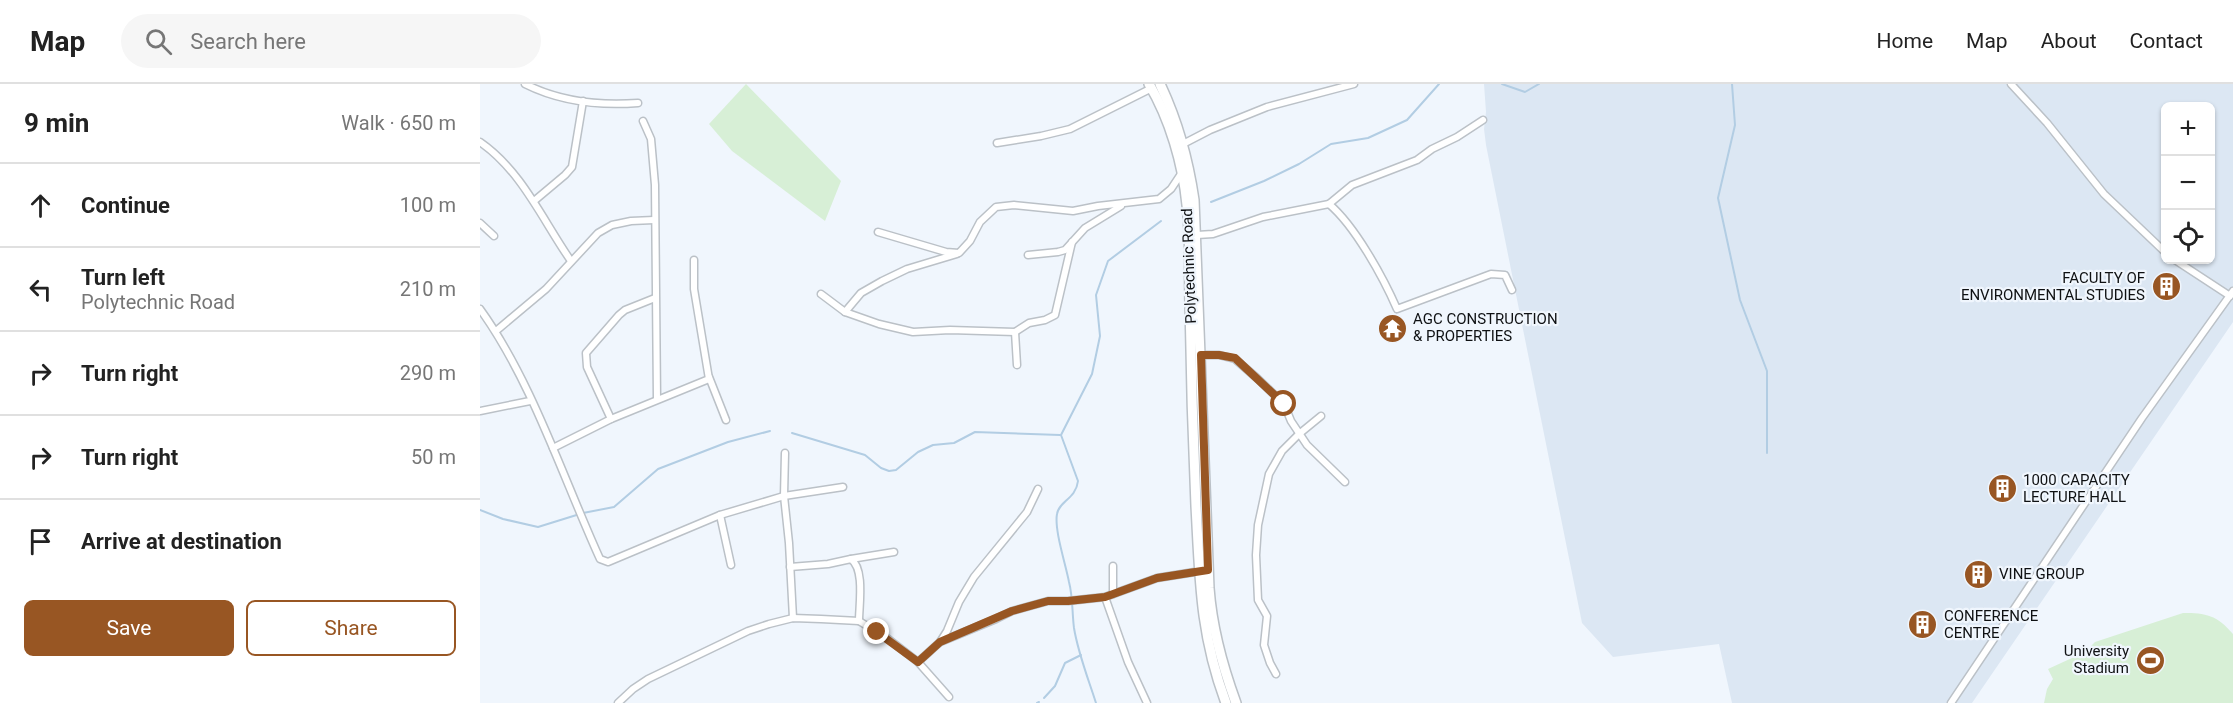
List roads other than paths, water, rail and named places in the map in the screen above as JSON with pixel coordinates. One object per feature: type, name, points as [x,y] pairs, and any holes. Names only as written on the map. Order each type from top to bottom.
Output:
[{"type":"main road","name":"Polytechnic Road","points":[[1153,85],[1169,104],[1183,144],[1194,200],[1201,355],[1203,616],[1214,671],[1226,703]]},
{"type":"main road","name":"Polytechnic Road","points":[[1153,85],[1167,121],[1187,205],[1193,457],[1204,571],[1223,668],[1236,703]]},
{"type":"street","points":[[525,84],[547,95],[608,105],[638,103]]},
{"type":"street","points":[[1183,144],[1210,130],[1267,107],[1354,84]]},
{"type":"street","points":[[2011,84],[2047,123],[2104,194],[2161,248]]},
{"type":"street","points":[[997,143],[1070,129],[1153,85]]},
{"type":"street","points":[[534,201],[572,167],[583,101]]},
{"type":"street","points":[[1197,236],[1213,234],[1263,217],[1329,204],[1352,185],[1417,160],[1432,149],[1457,138],[1483,120]]},
{"type":"street","points":[[642,121],[651,139],[655,185],[657,399]]},
{"type":"street","points":[[481,146],[496,155],[517,178],[571,261]]},
{"type":"street","points":[[845,312],[861,293],[907,269],[959,253],[970,241],[980,222],[996,207],[1014,205],[1073,211],[1159,200],[1172,189],[1181,174]]},
{"type":"street","points":[[1028,255],[1065,250],[1085,228],[1125,204]]},
{"type":"street","points":[[1329,204],[1343,216],[1386,285],[1397,309],[1491,274],[1505,275],[1512,290]]},
{"type":"street","points":[[496,331],[546,289],[598,233],[612,225],[654,220]]},
{"type":"street","points":[[480,223],[494,236]]},
{"type":"street","points":[[878,232],[946,252],[959,253]]},
{"type":"street","points":[[821,294],[845,312],[879,324],[913,332],[950,330],[1015,332],[1029,323],[1045,320],[1055,315],[1072,242]]},
{"type":"street","points":[[694,260],[696,304],[709,377],[726,420]]},
{"type":"street","points":[[1951,703],[2142,417],[2231,294],[2182,264]]},
{"type":"street","points":[[611,418],[587,367],[586,353],[625,310],[655,298]]},
{"type":"street","points":[[480,309],[496,331],[553,448],[600,559],[604,562],[720,515],[784,496],[843,488]]},
{"type":"street","points":[[1015,332],[1017,365]]},
{"type":"street","points":[[1201,355],[1235,358],[1284,404],[1307,445],[1345,482]]},
{"type":"street","points":[[553,448],[611,418],[709,379],[709,377]]},
{"type":"street","points":[[480,411],[530,401]]},
{"type":"street","points":[[1276,674],[1264,645],[1267,616],[1258,600],[1256,555],[1258,525],[1269,474],[1282,451],[1321,416]]},
{"type":"street","points":[[786,453],[784,496],[793,618]]},
{"type":"street","points":[[918,662],[940,642],[959,602],[974,578],[1027,513],[1038,489]]},
{"type":"street","points":[[720,515],[731,565]]},
{"type":"street","points":[[790,567],[828,564],[894,552]]},
{"type":"street","points":[[851,559],[856,562],[860,575],[859,621]]},
{"type":"street","points":[[1113,566],[1113,594]]},
{"type":"street","points":[[940,642],[1012,611],[1048,601],[1105,597],[1157,578],[1204,571]]},
{"type":"street","points":[[1105,597],[1124,653],[1146,703]]},
{"type":"street","points":[[618,703],[633,688],[648,679],[747,631],[793,618],[859,621],[887,638],[918,662],[949,698]]},
{"type":"waterway","points":[[1211,202],[1264,181],[1299,164],[1331,144],[1368,138],[1407,120],[1439,84]]},
{"type":"waterway","points":[[1502,84],[1525,92],[1539,84]]},
{"type":"waterway","points":[[1732,84],[1735,125],[1718,198],[1740,300],[1767,371],[1767,453]]},
{"type":"waterway","points":[[1096,703],[1076,637],[1072,599],[1057,529],[1058,510],[1074,492],[1078,481],[1061,435],[1092,374],[1100,336],[1096,295],[1108,261],[1161,221]]},
{"type":"waterway","points":[[480,510],[503,519],[538,527],[583,513],[614,507],[658,469],[728,442],[770,431]]},
{"type":"waterway","points":[[792,433],[865,455],[881,468],[889,471],[896,470],[918,452],[933,445],[954,443],[975,432],[1060,435]]},
{"type":"waterway","points":[[1044,698],[1055,686],[1065,663],[1081,655]]},
{"type":"place","name":"FACULTY OF ENVIRONMENTAL STUDIES","points":[[2166,287]]},
{"type":"place","name":"AGC CONSTRUCTION & PROPERTIES","points":[[1392,328]]},
{"type":"place","name":"1000 CAPACITY LECTURE HALL","points":[[2002,489]]},
{"type":"place","name":"VINE GROUP","points":[[1978,574]]},
{"type":"place","name":"CONFERENCE CENTRE","points":[[1923,625]]},
{"type":"place","name":"University Stadium","points":[[2150,660]]}]
